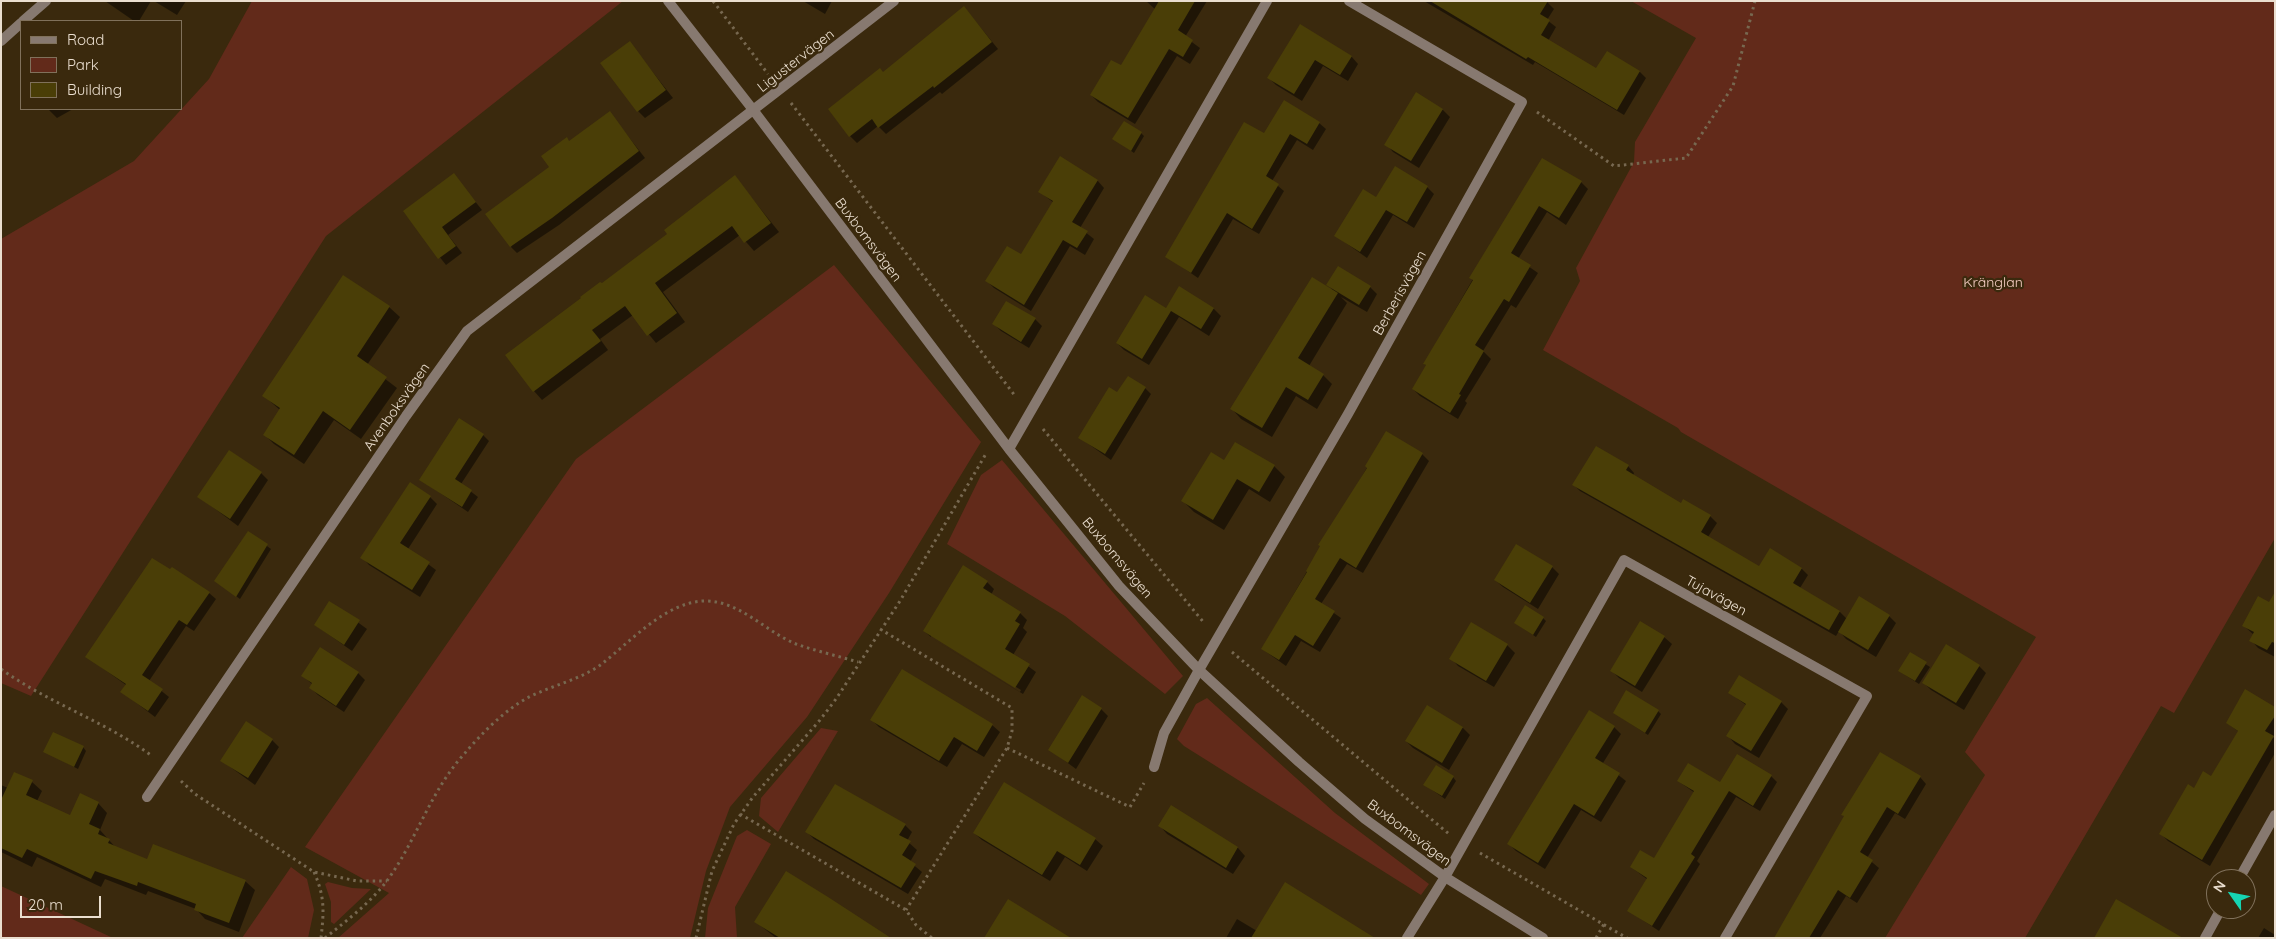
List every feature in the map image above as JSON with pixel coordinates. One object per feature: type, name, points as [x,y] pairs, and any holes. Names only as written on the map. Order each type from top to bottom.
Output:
[{"type":"street","points":[[24,20],[46,1]]},
{"type":"street","name":"Ligustervägen","points":[[668,1],[754,111],[894,1]]},
{"type":"street","points":[[1009,450],[1267,1]]},
{"type":"street","points":[[1348,1],[1522,102]]},
{"type":"street","points":[[1,41],[20,24]]},
{"type":"street","name":"Berberisvägen","points":[[1154,767],[1164,733],[1348,414],[1522,102]]},
{"type":"street","name":"Buxbomsvägen","points":[[754,111],[1009,450],[1050,498],[1119,586],[1199,670],[1299,762],[1358,812],[1444,877],[1544,938]]},
{"type":"street","name":"Avenboksvägen","points":[[147,797],[406,416],[467,332],[754,111]]},
{"type":"street","name":"Tujavägen","points":[[1444,877],[1624,560],[1867,696],[1725,938]]},
{"type":"street","points":[[2244,869],[2275,815]]},
{"type":"street","points":[[1407,938],[1444,877]]},
{"type":"street","points":[[2205,938],[2216,919]]},
{"type":"path","points":[[712,1],[767,72]]},
{"type":"path","points":[[1522,102],[1614,166],[1686,158],[1733,86],[1755,1]]},
{"type":"path","points":[[790,102],[1016,397],[1201,620]]},
{"type":"path","points":[[1012,404],[1016,397]]},
{"type":"path","points":[[696,938],[712,871],[721,848],[740,814],[777,768],[820,720],[880,630],[944,528],[997,434]]},
{"type":"path","points":[[323,938],[358,911],[386,881],[448,774],[480,738],[526,699],[590,672],[650,624],[672,612],[691,603],[704,601],[718,602],[742,613],[795,643],[858,662]]},
{"type":"path","points":[[880,630],[1012,708],[1012,731],[1007,748],[906,910]]},
{"type":"path","points":[[1229,651],[1447,833]]},
{"type":"path","points":[[1,668],[49,698],[107,726],[167,767],[195,794],[314,872],[357,881],[386,881]]},
{"type":"path","points":[[1007,748],[1130,807],[1154,767]]},
{"type":"path","points":[[740,814],[906,910],[916,925],[932,938]]},
{"type":"path","points":[[1480,853],[1627,938]]},
{"type":"path","points":[[314,872],[322,892],[324,904],[323,938]]},
{"type":"path","points":[[1596,938],[1604,924]]},
{"type":"green space","points":[[252,1],[623,1],[326,236],[31,696],[1,683],[1,239],[134,161],[209,79]]},
{"type":"green space","name":"Kränglan","points":[[1631,1],[2275,1],[2275,538],[2174,713],[2161,706],[2025,938],[1885,938],[1985,775],[1965,752],[2036,637],[1543,350],[1580,281],[1576,268],[1634,162],[1635,142],[1696,38]]},
{"type":"green space","points":[[834,265],[981,442],[889,593],[807,717],[730,807],[706,871],[690,938],[338,938],[389,893],[305,847],[576,459]]},
{"type":"green space","points":[[1002,460],[1183,676],[1165,694],[1065,616],[947,544],[981,475]]},
{"type":"green space","points":[[1207,698],[1335,813],[1429,884],[1421,895],[1184,746],[1177,739],[1196,704]]},
{"type":"green space","points":[[821,728],[838,731],[778,832],[759,816],[761,798]]},
{"type":"green space","points":[[747,830],[771,844],[735,907],[737,938],[705,938],[708,908],[737,836]]},
{"type":"green space","points":[[291,867],[307,879],[314,910],[308,938],[242,938]]},
{"type":"green space","points":[[328,882],[352,888],[371,889],[334,924],[331,922],[331,902],[325,884]]},
{"type":"green space","points":[[1,886],[113,938],[1,938]]},
{"type":"building","points":[[1159,1],[1195,1],[1178,30],[1193,40],[1183,57],[1169,49],[1128,118],[1090,95],[1111,60],[1121,65]]},
{"type":"building","points":[[1430,1],[1548,1],[1540,14],[1550,20],[1541,35],[1596,68],[1607,51],[1640,71],[1617,110],[1528,57],[1526,59]]},
{"type":"building","points":[[964,6],[992,42],[934,88],[933,86],[878,128],[872,119],[849,137],[828,109],[880,68],[883,72]]},
{"type":"building","points":[[1300,24],[1352,56],[1340,75],[1315,60],[1294,94],[1267,78]]},
{"type":"building","points":[[630,41],[666,90],[637,112],[600,63]]},
{"type":"building","points":[[1416,92],[1443,109],[1411,161],[1384,145]]},
{"type":"building","points":[[1284,100],[1320,122],[1307,144],[1290,134],[1266,176],[1279,184],[1252,229],[1227,213],[1191,273],[1165,257],[1244,122],[1264,133]]},
{"type":"building","points":[[610,111],[639,151],[552,218],[510,247],[485,214],[549,167],[541,156],[567,137],[569,141]]},
{"type":"building","points":[[1124,121],[1142,132],[1131,151],[1112,139]]},
{"type":"building","points":[[1060,156],[1098,180],[1072,222],[1088,231],[1077,248],[1063,240],[1024,305],[985,281],[1007,246],[1021,254],[1053,201],[1038,192]]},
{"type":"building","points":[[1542,158],[1582,181],[1559,218],[1539,206],[1511,253],[1531,265],[1509,302],[1504,299],[1475,345],[1484,351],[1450,413],[1412,389],[1426,365],[1423,364],[1473,280],[1469,278]]},
{"type":"building","points":[[1395,166],[1428,186],[1407,222],[1386,210],[1360,252],[1334,236],[1363,189],[1376,197]]},
{"type":"building","points":[[454,173],[476,202],[442,227],[456,246],[438,259],[403,211]]},
{"type":"building","points":[[735,175],[771,223],[744,243],[732,226],[655,283],[677,313],[647,336],[625,306],[592,330],[601,341],[533,392],[505,355],[600,282],[602,283],[667,234],[664,230]]},
{"type":"building","points":[[1338,266],[1371,286],[1359,305],[1326,285]]},
{"type":"building","points":[[343,275],[390,306],[357,356],[387,377],[350,430],[323,411],[294,455],[263,435],[280,408],[262,396]]},
{"type":"building","points":[[1312,277],[1338,293],[1298,358],[1324,374],[1308,400],[1286,387],[1262,428],[1230,409]]},
{"type":"building","points":[[1179,286],[1214,308],[1201,329],[1171,311],[1142,359],[1116,343],[1145,295],[1166,308]]},
{"type":"building","points":[[1006,301],[1036,318],[1021,342],[992,324]]},
{"type":"building","points":[[1128,376],[1146,387],[1105,454],[1078,438],[1109,387],[1117,392]]},
{"type":"building","points":[[459,418],[484,434],[455,479],[472,490],[462,507],[419,480]]},
{"type":"building","points":[[1386,431],[1423,453],[1356,568],[1340,558],[1315,599],[1335,611],[1313,646],[1295,635],[1279,660],[1261,649],[1307,572],[1320,546],[1318,545],[1367,468],[1365,466]]},
{"type":"building","points":[[1235,442],[1275,465],[1259,492],[1237,479],[1213,520],[1181,501],[1211,452],[1224,460]]},
{"type":"building","points":[[1596,446],[1629,465],[1626,470],[1681,503],[1683,499],[1711,515],[1701,532],[1759,566],[1770,548],[1802,568],[1793,583],[1840,611],[1829,630],[1572,485]]},
{"type":"building","points":[[229,450],[262,472],[230,519],[197,497]]},
{"type":"building","points":[[410,482],[431,496],[400,543],[430,562],[412,590],[360,558]]},
{"type":"building","points":[[248,531],[268,544],[236,597],[214,581]]},
{"type":"building","points":[[1516,544],[1553,566],[1530,603],[1494,580]]},
{"type":"building","points":[[152,558],[170,569],[172,567],[210,592],[187,625],[179,620],[142,675],[163,689],[148,711],[120,692],[126,684],[85,657]]},
{"type":"building","points":[[963,565],[988,581],[983,588],[1021,612],[1015,621],[1020,624],[1005,649],[1030,664],[1015,688],[923,631]]},
{"type":"building","points":[[2275,592],[2275,643],[2272,642],[2267,650],[2249,641],[2254,632],[2242,626],[2258,596],[2269,602]]},
{"type":"building","points":[[1859,596],[1890,615],[1868,650],[1838,632]]},
{"type":"building","points":[[329,601],[360,620],[344,645],[314,625]]},
{"type":"building","points":[[1525,605],[1544,617],[1533,635],[1514,623]]},
{"type":"building","points":[[1640,621],[1665,636],[1635,686],[1610,671]]},
{"type":"building","points":[[1471,622],[1508,644],[1486,681],[1449,659]]},
{"type":"building","points":[[1946,644],[1980,665],[1956,703],[1922,683]]},
{"type":"building","points":[[320,647],[359,672],[336,706],[309,688],[312,683],[301,676]]},
{"type":"building","points":[[1910,652],[1927,662],[1915,681],[1898,671]]},
{"type":"building","points":[[902,669],[993,724],[977,751],[954,737],[939,761],[870,720]]},
{"type":"building","points":[[1739,675],[1782,701],[1751,751],[1726,736],[1746,704],[1728,693]]},
{"type":"building","points":[[2245,689],[2275,707],[2275,716],[2265,731],[2274,736],[2202,860],[2159,834],[2188,784],[2194,788],[2203,771],[2211,776],[2238,731],[2226,723]]},
{"type":"building","points":[[1626,690],[1659,710],[1645,733],[1613,713]]},
{"type":"building","points":[[1082,695],[1102,708],[1068,763],[1048,750]]},
{"type":"building","points":[[1427,705],[1463,727],[1442,763],[1405,741]]},
{"type":"building","points":[[1589,710],[1615,726],[1595,758],[1620,773],[1594,816],[1574,804],[1538,863],[1507,844]]},
{"type":"building","points":[[246,721],[273,739],[248,778],[220,761]]},
{"type":"building","points":[[53,732],[84,746],[74,767],[43,752]]},
{"type":"building","points":[[1880,752],[1921,776],[1898,814],[1887,807],[1860,852],[1873,860],[1850,898],[1838,890],[1809,938],[1774,938],[1844,816],[1841,815]]},
{"type":"building","points":[[1737,754],[1772,775],[1753,806],[1729,791],[1691,854],[1695,857],[1652,926],[1627,911],[1647,878],[1630,867],[1640,850],[1654,858],[1694,791],[1677,781],[1688,763],[1720,782]]},
{"type":"building","points":[[1436,765],[1454,776],[1442,796],[1423,785]]},
{"type":"building","points":[[14,772],[33,780],[26,795],[70,815],[80,793],[99,802],[89,824],[100,829],[98,834],[110,839],[108,843],[147,859],[153,844],[246,880],[229,923],[194,910],[196,904],[138,882],[137,886],[95,871],[91,879],[27,849],[22,858],[1,848],[1,800]]},
{"type":"building","points":[[1004,782],[1096,838],[1080,865],[1057,851],[1042,875],[973,833]]},
{"type":"building","points":[[835,784],[906,824],[899,835],[911,841],[902,855],[916,864],[901,888],[805,832]]},
{"type":"building","points":[[1171,805],[1238,847],[1226,868],[1158,826]]},
{"type":"building","points":[[786,871],[891,938],[780,938],[754,922]]},
{"type":"building","points":[[1285,882],[1375,938],[1251,938]]},
{"type":"building","points":[[1008,899],[1071,938],[984,938]]},
{"type":"building","points":[[2116,899],[2183,938],[2094,938]]}]
